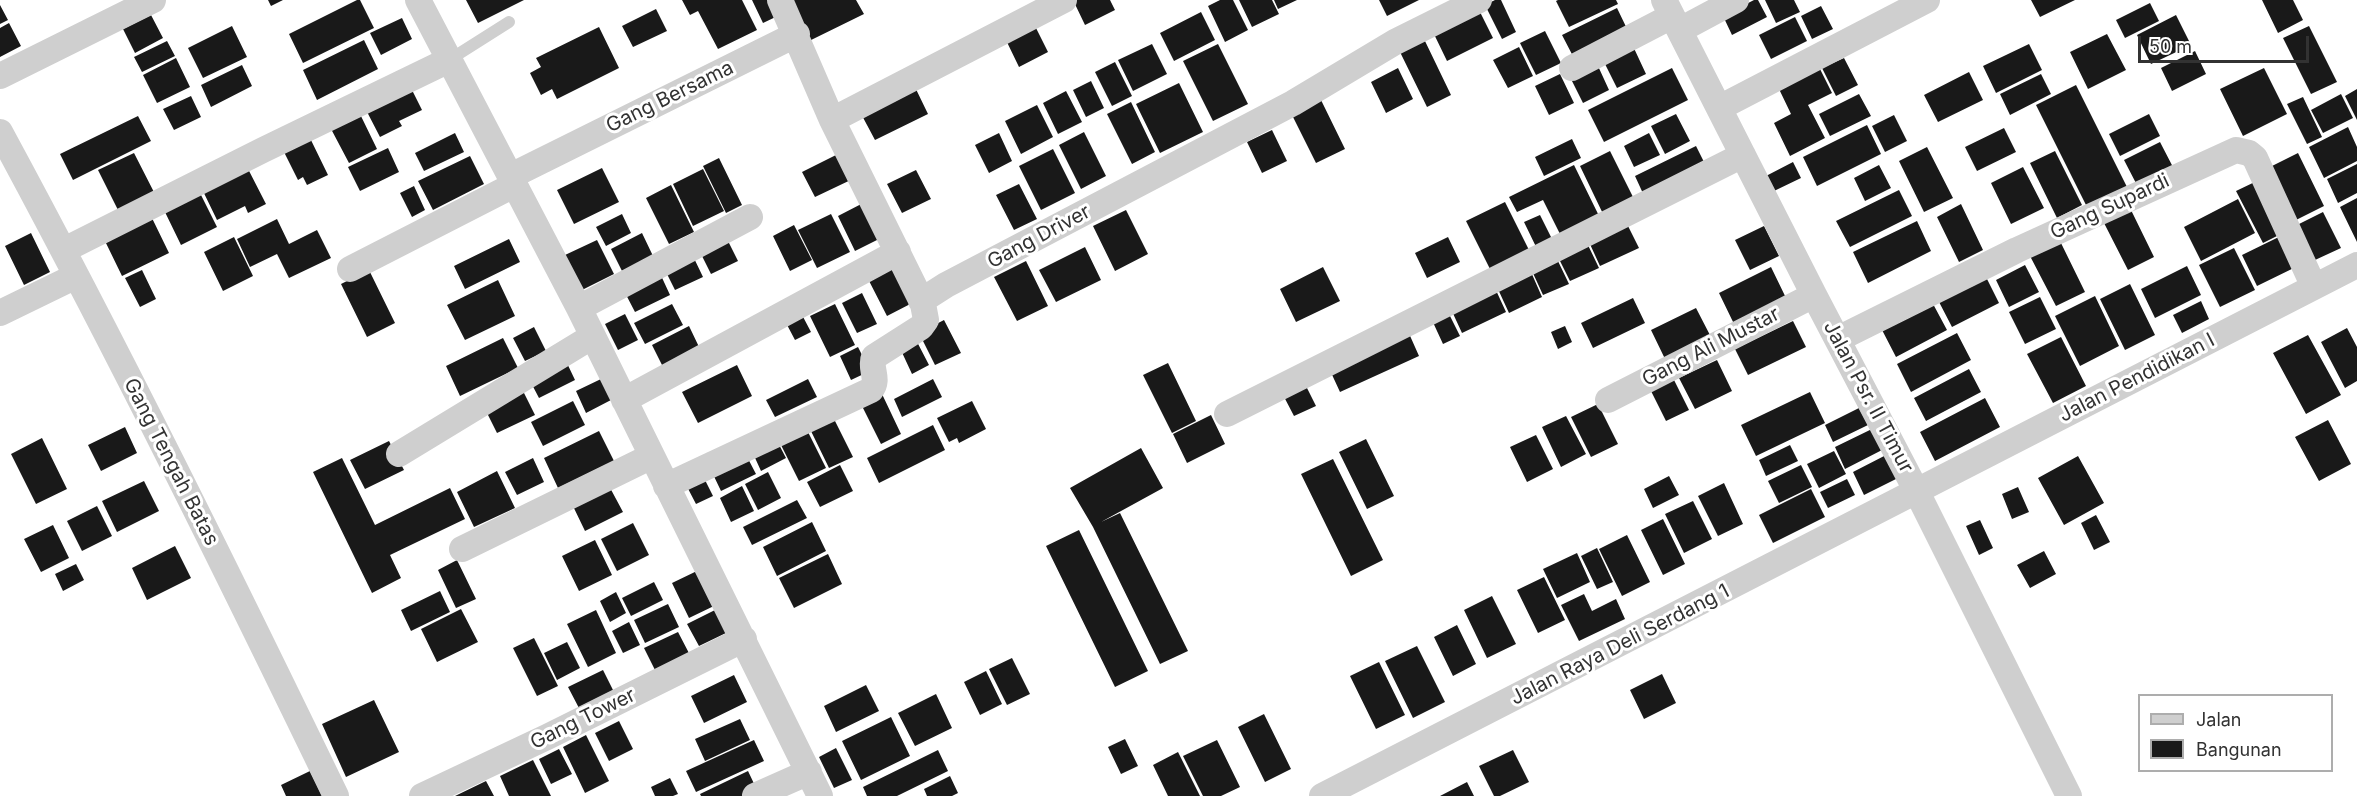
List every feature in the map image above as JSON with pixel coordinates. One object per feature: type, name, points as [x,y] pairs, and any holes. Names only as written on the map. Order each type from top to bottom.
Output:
[{"type":"street","points":[[0,76],[153,0]]},
{"type":"street","points":[[418,0],[579,308],[820,796]]},
{"type":"street","points":[[666,486],[871,390],[876,381],[872,363],[874,357],[924,324],[925,317],[921,301],[832,120],[780,0]]},
{"type":"street","points":[[832,120],[1064,0]]},
{"type":"street","name":"Gang Driver","points":[[921,301],[946,285],[1293,103],[1395,42],[1479,0]]},
{"type":"street","points":[[1572,68],[1672,15],[1736,0]]},
{"type":"street","points":[[1719,108],[1927,0]]},
{"type":"street","name":"Jalan Psr. II Timur","points":[[1672,15],[1917,492],[2069,796]]},
{"type":"street","name":"Gang Bersama","points":[[350,269],[512,181],[796,34]]},
{"type":"street","points":[[64,250],[449,60]]},
{"type":"street","name":"Gang Tengah Batas","points":[[0,132],[64,250],[221,560],[336,796]]},
{"type":"street","name":"Gang Supardi","points":[[1838,339],[2017,250],[2236,150],[2249,153],[2255,158],[2314,287]]},
{"type":"street","points":[[1227,414],[1743,155]]},
{"type":"street","points":[[579,308],[750,217]]},
{"type":"street","points":[[624,400],[898,252]]},
{"type":"street","name":"Jalan Pendidikan I","points":[[1917,492],[2357,265]]},
{"type":"street","points":[[0,313],[76,276]]},
{"type":"street","name":"Gang Ali Mustar","points":[[1608,400],[1814,295]]},
{"type":"street","points":[[399,454],[593,336]]},
{"type":"street","points":[[462,549],[652,456]]},
{"type":"street","name":"Jalan Raya Deli Serdang 1","points":[[1322,796],[1917,492]]},
{"type":"street","name":"Gang Tower","points":[[422,796],[744,639]]},
{"type":"street","points":[[755,796],[810,772]]},
{"type":"lane","points":[[449,60],[509,22]]},
{"type":"building","points":[[268,0],[283,0],[271,6]]},
{"type":"building","points":[[360,0],[374,28],[303,63],[289,34]]},
{"type":"building","points":[[466,0],[524,0],[478,23]]},
{"type":"building","points":[[682,0],[742,0],[757,30],[718,49],[698,11],[690,15]]},
{"type":"building","points":[[752,0],[777,0],[784,13],[763,23]]},
{"type":"building","points":[[786,0],[856,0],[864,14],[807,42]]},
{"type":"building","points":[[1073,0],[1110,0],[1115,10],[1085,25]]},
{"type":"building","points":[[1220,0],[1233,0],[1248,30],[1225,42],[1208,6]]},
{"type":"building","points":[[1239,0],[1272,0],[1279,14],[1252,27]]},
{"type":"building","points":[[1274,0],[1297,0],[1278,9]]},
{"type":"building","points":[[1379,0],[1419,0],[1387,16]]},
{"type":"building","points":[[1501,0],[1516,32],[1502,39],[1485,5]]},
{"type":"building","points":[[1616,0],[1618,4],[1569,27],[1556,1]]},
{"type":"building","points":[[1758,0],[1767,17],[1732,35],[1723,16]]},
{"type":"building","points":[[1765,0],[1794,0],[1800,12],[1776,23]]},
{"type":"building","points":[[2031,0],[2075,0],[2040,17]]},
{"type":"building","points":[[2262,0],[2293,0],[2303,20],[2278,33]]},
{"type":"building","points":[[2150,3],[2159,21],[2125,38],[2116,20]]},
{"type":"building","points":[[0,5],[8,20],[0,24]]},
{"type":"building","points":[[1821,6],[1833,29],[1812,39],[1801,16]]},
{"type":"building","points":[[1478,8],[1493,38],[1447,61],[1432,30]]},
{"type":"building","points":[[1617,8],[1630,35],[1576,62],[1562,35]]},
{"type":"building","points":[[656,9],[667,31],[633,47],[622,26]]},
{"type":"building","points":[[1201,12],[1215,40],[1174,61],[1160,33]]},
{"type":"building","points":[[151,15],[163,38],[135,53],[123,29]]},
{"type":"building","points":[[2176,15],[2191,45],[2151,64],[2137,35]]},
{"type":"building","points":[[1795,17],[1807,41],[1771,59],[1759,35]]},
{"type":"building","points":[[402,18],[412,39],[381,55],[370,33]]},
{"type":"building","points":[[1033,22],[1048,52],[1019,67],[1004,36]]},
{"type":"building","points":[[9,23],[21,46],[0,57],[0,28]]},
{"type":"building","points":[[232,26],[247,57],[203,78],[188,48]]},
{"type":"building","points":[[2309,26],[2337,82],[2311,94],[2283,38]]},
{"type":"building","points":[[599,27],[619,68],[557,99],[552,89],[541,95],[530,73],[541,67],[536,58]]},
{"type":"building","points":[[1545,31],[1561,63],[1536,75],[1520,43]]},
{"type":"building","points":[[2107,34],[2126,70],[2088,89],[2070,52]]},
{"type":"building","points":[[1424,39],[1451,95],[1427,107],[1400,52]]},
{"type":"building","points":[[364,40],[378,69],[317,100],[303,70]]},
{"type":"building","points":[[167,41],[175,56],[142,72],[134,57]]},
{"type":"building","points":[[1152,44],[1167,74],[1133,91],[1118,60]]},
{"type":"building","points":[[1218,44],[1248,104],[1213,121],[1183,61]]},
{"type":"building","points":[[1632,44],[1646,74],[1617,88],[1602,58]]},
{"type":"building","points":[[2029,44],[2042,70],[1996,93],[1983,66]]},
{"type":"building","points":[[1519,47],[1533,76],[1508,88],[1493,60]]},
{"type":"building","points":[[2195,51],[2206,74],[2172,91],[2161,68]]},
{"type":"building","points":[[176,58],[190,87],[157,103],[143,75]]},
{"type":"building","points":[[1844,58],[1858,85],[1836,96],[1822,68]]},
{"type":"building","points":[[1115,62],[1132,96],[1112,106],[1095,72]]},
{"type":"building","points":[[242,65],[252,86],[211,107],[201,85]]},
{"type":"building","points":[[1598,66],[1609,90],[1583,103],[1571,79]]},
{"type":"building","points":[[1398,68],[1413,99],[1386,113],[1371,82]]},
{"type":"building","points":[[1672,68],[1688,100],[1604,142],[1588,110]]},
{"type":"building","points":[[2264,68],[2287,114],[2243,136],[2220,89]]},
{"type":"building","points":[[1820,69],[1832,93],[1808,105],[1825,138],[1790,156],[1774,123],[1791,114],[1779,89]]},
{"type":"building","points":[[1969,72],[1983,100],[1938,122],[1924,95]]},
{"type":"building","points":[[1560,74],[1574,103],[1549,115],[1535,86]]},
{"type":"building","points":[[2041,74],[2051,94],[2010,115],[2000,94]]},
{"type":"building","points":[[1091,81],[1104,108],[1086,117],[1073,90]]},
{"type":"building","points":[[913,83],[928,114],[875,140],[859,110]]},
{"type":"building","points":[[1179,83],[1203,132],[1160,153],[1136,104]]},
{"type":"building","points":[[409,84],[422,110],[399,121],[402,126],[380,137],[364,106]]},
{"type":"building","points":[[2076,85],[2129,191],[2089,211],[2036,105]]},
{"type":"building","points":[[2357,89],[2357,120],[2345,96]]},
{"type":"building","points":[[1066,91],[1082,122],[1058,134],[1043,103]]},
{"type":"building","points":[[1859,94],[1871,116],[1830,136],[1819,114]]},
{"type":"building","points":[[2341,94],[2353,118],[2323,133],[2311,110]]},
{"type":"building","points":[[191,96],[201,117],[174,130],[163,109]]},
{"type":"building","points":[[2303,97],[2322,137],[2307,144],[2287,104]]},
{"type":"building","points":[[1321,100],[1345,149],[1316,163],[1292,115]]},
{"type":"building","points":[[1131,102],[1155,152],[1132,164],[1107,114]]},
{"type":"building","points":[[1037,105],[1053,137],[1021,154],[1005,121]]},
{"type":"building","points":[[359,112],[377,149],[349,163],[330,127]]},
{"type":"building","points":[[1676,114],[1690,141],[1665,154],[1651,126]]},
{"type":"building","points":[[2149,114],[2160,136],[2120,156],[2109,134]]},
{"type":"building","points":[[1894,115],[1907,141],[1885,152],[1872,126]]},
{"type":"building","points":[[138,116],[151,141],[73,180],[60,154]]},
{"type":"building","points":[[1867,125],[1881,154],[1817,186],[1803,157]]},
{"type":"building","points":[[2348,127],[2357,147],[2357,161],[2324,178],[2309,147]]},
{"type":"building","points":[[2004,128],[2016,152],[1977,171],[1965,147]]},
{"type":"building","points":[[1272,130],[1287,161],[1262,173],[1247,142]]},
{"type":"building","points":[[1084,132],[1106,176],[1081,189],[1059,145]]},
{"type":"building","points":[[455,133],[464,152],[424,171],[415,153]]},
{"type":"building","points":[[999,133],[1012,161],[989,173],[975,145]]},
{"type":"building","points":[[1649,133],[1660,155],[1634,167],[1624,146]]},
{"type":"building","points":[[309,136],[328,175],[307,185],[303,177],[298,180],[282,148]]},
{"type":"building","points":[[1572,139],[1581,158],[1544,176],[1535,157]]},
{"type":"building","points":[[2160,142],[2175,171],[2139,189],[2124,160]]},
{"type":"building","points":[[1696,146],[1708,170],[1646,200],[1635,176]]},
{"type":"building","points":[[1927,147],[1953,198],[1924,212],[1899,161]]},
{"type":"building","points":[[388,148],[399,172],[360,191],[348,167]]},
{"type":"building","points":[[1053,149],[1075,193],[1041,210],[1019,166]]},
{"type":"building","points":[[844,151],[857,177],[815,197],[802,172]]},
{"type":"building","points":[[1610,151],[1636,203],[1605,218],[1580,166]]},
{"type":"building","points":[[2055,151],[2082,205],[2057,218],[2030,163]]},
{"type":"building","points":[[134,153],[158,200],[118,210],[98,170]]},
{"type":"building","points":[[2298,153],[2324,206],[2294,221],[2268,168]]},
{"type":"building","points":[[470,156],[484,184],[433,210],[418,181]]},
{"type":"building","points":[[719,158],[742,205],[726,213],[703,166]]},
{"type":"building","points":[[1793,162],[1801,178],[1774,191],[1766,176]]},
{"type":"building","points":[[2357,164],[2357,193],[2338,203],[2327,179]]},
{"type":"building","points":[[246,165],[266,204],[248,213],[245,206],[217,220],[201,187]]},
{"type":"building","points":[[1574,165],[1602,222],[1563,240],[1543,200],[1517,212],[1509,197]]},
{"type":"building","points":[[1879,165],[1891,188],[1865,201],[1854,178]]},
{"type":"building","points":[[2023,167],[2044,208],[2011,224],[1991,183]]},
{"type":"building","points":[[602,168],[619,202],[574,224],[557,190]]},
{"type":"building","points":[[703,169],[724,211],[693,226],[673,184]]},
{"type":"building","points":[[916,170],[931,199],[902,213],[887,184]]},
{"type":"building","points":[[2261,179],[2287,231],[2263,243],[2236,191]]},
{"type":"building","points":[[1019,184],[1037,219],[1014,230],[996,195]]},
{"type":"building","points":[[671,185],[694,232],[669,244],[646,198]]},
{"type":"building","points":[[414,186],[425,210],[412,217],[400,193]]},
{"type":"building","points":[[1899,190],[1912,216],[1850,247],[1836,221]]},
{"type":"building","points":[[200,193],[217,227],[181,245],[164,210]]},
{"type":"building","points":[[2357,198],[2357,242],[2340,207]]},
{"type":"building","points":[[2238,199],[2255,233],[2201,261],[2184,227]]},
{"type":"building","points":[[869,200],[887,235],[855,251],[838,216]]},
{"type":"building","points":[[1505,202],[1532,256],[1493,275],[1466,221]]},
{"type":"building","points":[[1961,204],[1983,250],[1959,262],[1937,217]]},
{"type":"building","points":[[1126,210],[1148,254],[1115,271],[1093,226]]},
{"type":"building","points":[[2131,210],[2154,257],[2128,270],[2104,223]]},
{"type":"building","points":[[2323,212],[2341,248],[2315,260],[2297,225]]},
{"type":"building","points":[[622,214],[631,233],[606,246],[596,227]]},
{"type":"building","points":[[831,214],[850,252],[817,268],[798,230]]},
{"type":"building","points":[[1540,215],[1556,247],[1540,255],[1524,222]]},
{"type":"building","points":[[151,216],[169,253],[122,276],[104,239]]},
{"type":"building","points":[[277,219],[289,244],[317,230],[331,258],[289,278],[277,254],[250,267],[237,239]]},
{"type":"building","points":[[1917,221],[1931,251],[1868,283],[1853,252]]},
{"type":"building","points":[[1627,224],[1639,248],[1600,266],[1589,242]]},
{"type":"building","points":[[794,225],[812,260],[790,271],[773,236]]},
{"type":"building","points":[[1764,226],[1779,256],[1750,270],[1735,240]]},
{"type":"building","points":[[31,233],[50,272],[24,285],[5,246]]},
{"type":"building","points":[[642,233],[653,256],[622,271],[611,249]]},
{"type":"building","points":[[2287,233],[2302,264],[2257,286],[2242,255]]},
{"type":"building","points":[[725,235],[738,261],[711,274],[698,248]]},
{"type":"building","points":[[234,237],[253,276],[223,291],[204,252]]},
{"type":"building","points":[[1448,237],[1460,262],[1427,278],[1415,253]]},
{"type":"building","points":[[509,239],[520,262],[465,289],[454,266]]},
{"type":"building","points":[[597,240],[614,274],[582,290],[565,255]]},
{"type":"building","points":[[2060,241],[2085,292],[2056,306],[2030,256]]},
{"type":"building","points":[[1587,243],[1599,268],[1570,281],[1558,257]]},
{"type":"building","points":[[1085,247],[1101,280],[1056,302],[1039,270]]},
{"type":"building","points":[[2234,248],[2255,290],[2220,307],[2199,265]]},
{"type":"building","points":[[691,252],[703,277],[675,290],[663,266]]},
{"type":"building","points":[[898,259],[918,300],[887,316],[866,275]]},
{"type":"building","points":[[1557,259],[1569,284],[1543,295],[1532,271]]},
{"type":"building","points":[[1026,261],[1048,306],[1017,321],[994,277]]},
{"type":"building","points":[[2025,265],[2039,292],[2009,307],[1996,280]]},
{"type":"building","points":[[2187,266],[2201,295],[2155,318],[2141,289]]},
{"type":"building","points":[[1323,267],[1340,301],[1296,322],[1280,289]]},
{"type":"building","points":[[1771,267],[1787,300],[1735,326],[1719,293]]},
{"type":"building","points":[[658,269],[670,295],[635,312],[622,287]]},
{"type":"building","points":[[142,270],[156,299],[140,307],[125,278]]},
{"type":"building","points":[[369,270],[395,323],[367,337],[341,284]]},
{"type":"building","points":[[1531,272],[1542,297],[1509,313],[1497,287]]},
{"type":"building","points":[[1985,275],[1999,303],[1952,327],[1938,300]]},
{"type":"building","points":[[498,280],[515,316],[465,340],[447,305]]},
{"type":"building","points":[[2130,284],[2155,335],[2125,350],[2100,299]]},
{"type":"building","points":[[1494,286],[1506,312],[1462,333],[1450,307]]},
{"type":"building","points":[[862,293],[877,324],[857,333],[842,303]]},
{"type":"building","points":[[2095,296],[2119,346],[2080,366],[2055,316]]},
{"type":"building","points":[[2040,297],[2056,329],[2025,344],[2009,312]]},
{"type":"building","points":[[1633,298],[1645,323],[1593,348],[1581,323]]},
{"type":"building","points":[[2201,301],[2209,319],[2182,333],[2173,315]]},
{"type":"building","points":[[1932,302],[1947,330],[1896,357],[1881,328]]},
{"type":"building","points":[[672,304],[683,325],[645,344],[634,323]]},
{"type":"building","points":[[835,304],[855,345],[830,357],[810,316]]},
{"type":"building","points":[[1696,308],[1712,339],[1666,361],[1651,330]]},
{"type":"building","points":[[1447,310],[1460,336],[1443,344],[1431,318]]},
{"type":"building","points":[[801,313],[811,332],[795,340],[785,321]]},
{"type":"building","points":[[625,314],[638,340],[618,350],[605,324]]},
{"type":"building","points":[[944,320],[961,353],[935,365],[919,333]]},
{"type":"building","points":[[1793,321],[1806,347],[1748,375],[1735,349]]},
{"type":"building","points":[[689,326],[700,349],[663,367],[652,345]]},
{"type":"building","points":[[1565,326],[1572,342],[1558,349],[1551,332]]},
{"type":"building","points":[[534,327],[546,351],[525,361],[513,338]]},
{"type":"building","points":[[2347,328],[2357,347],[2357,381],[2345,388],[2321,342]]},
{"type":"building","points":[[1407,329],[1419,356],[1340,392],[1328,366]]},
{"type":"building","points":[[1957,333],[1971,360],[1911,392],[1897,364]]},
{"type":"building","points":[[2308,335],[2341,395],[2306,414],[2273,353]]},
{"type":"building","points":[[2061,337],[2086,386],[2053,403],[2027,354]]},
{"type":"building","points":[[503,338],[518,368],[460,396],[446,366]]},
{"type":"building","points":[[915,338],[929,365],[912,374],[899,346]]},
{"type":"building","points":[[858,347],[870,371],[851,380],[840,356]]},
{"type":"building","points":[[565,359],[575,380],[539,398],[528,377]]},
{"type":"building","points":[[1717,360],[1732,391],[1695,409],[1679,378]]},
{"type":"building","points":[[1168,363],[1196,421],[1172,433],[1143,375]]},
{"type":"building","points":[[737,365],[752,396],[698,423],[682,392]]},
{"type":"building","points":[[1969,369],[1981,392],[1926,421],[1914,398]]},
{"type":"building","points":[[601,379],[611,400],[586,413],[576,391]]},
{"type":"building","points":[[808,379],[817,397],[775,417],[766,400]]},
{"type":"building","points":[[933,379],[942,397],[902,417],[894,399]]},
{"type":"building","points":[[1674,380],[1689,410],[1666,421],[1651,391]]},
{"type":"building","points":[[1304,382],[1316,406],[1294,416],[1282,393]]},
{"type":"building","points":[[521,387],[535,415],[497,433],[483,405]]},
{"type":"building","points":[[1810,392],[1825,423],[1756,456],[1741,425]]},
{"type":"building","points":[[882,394],[901,434],[881,444],[861,404]]},
{"type":"building","points":[[1985,398],[2000,427],[1935,461],[1920,432]]},
{"type":"building","points":[[573,401],[585,425],[543,446],[531,422]]},
{"type":"building","points":[[972,401],[986,429],[959,443],[957,438],[949,442],[937,418]]},
{"type":"building","points":[[1598,404],[1618,444],[1591,457],[1571,417]]},
{"type":"building","points":[[1859,408],[1868,425],[1833,442],[1825,425]]},
{"type":"building","points":[[1211,415],[1225,444],[1187,463],[1173,434]]},
{"type":"building","points":[[1566,416],[1586,454],[1561,467],[1542,427]]},
{"type":"building","points":[[833,417],[853,457],[829,468],[810,429]]},
{"type":"building","points":[[2328,420],[2351,464],[2319,481],[2295,437]]},
{"type":"building","points":[[933,425],[945,450],[879,483],[867,458]]},
{"type":"building","points":[[805,426],[826,468],[799,481],[778,439]]},
{"type":"building","points":[[125,427],[137,453],[101,471],[88,445]]},
{"type":"building","points":[[1874,428],[1884,449],[1845,469],[1835,447]]},
{"type":"building","points":[[599,431],[614,461],[558,488],[544,458]]},
{"type":"building","points":[[1536,435],[1553,469],[1527,482],[1510,447]]},
{"type":"building","points":[[775,437],[786,458],[761,471],[751,449]]},
{"type":"building","points":[[42,438],[67,489],[36,504],[11,454]]},
{"type":"building","points":[[1366,439],[1394,496],[1367,509],[1339,452]]},
{"type":"building","points":[[389,441],[404,470],[365,489],[350,460]]},
{"type":"building","points":[[1790,445],[1798,461],[1766,476],[1759,460]]},
{"type":"building","points":[[1141,448],[1163,488],[1101,522],[1120,513],[1188,651],[1160,664],[1093,527],[1070,488]]},
{"type":"building","points":[[744,451],[756,474],[721,491],[710,468]]},
{"type":"building","points":[[1834,451],[1846,474],[1819,488],[1807,464]]},
{"type":"building","points":[[1888,454],[1900,477],[1864,495],[1853,472]]},
{"type":"building","points":[[2078,456],[2104,503],[2064,525],[2038,478]]},
{"type":"building","points":[[342,458],[375,525],[450,488],[465,519],[390,555],[401,578],[372,593],[313,472]]},
{"type":"building","points":[[533,458],[544,482],[517,495],[505,472]]},
{"type":"building","points":[[1333,459],[1383,560],[1351,576],[1301,474]]},
{"type":"building","points":[[840,465],[853,491],[820,507],[807,482]]},
{"type":"building","points":[[1801,465],[1812,487],[1779,503],[1768,481]]},
{"type":"building","points":[[497,471],[515,508],[474,527],[457,492]]},
{"type":"building","points":[[701,472],[713,496],[696,504],[684,481]]},
{"type":"building","points":[[768,472],[781,498],[758,510],[745,484]]},
{"type":"building","points":[[1669,476],[1679,495],[1653,508],[1644,489]]},
{"type":"building","points":[[1847,479],[1855,495],[1828,508],[1820,492]]},
{"type":"building","points":[[144,481],[159,511],[117,532],[102,501]]},
{"type":"building","points":[[1724,483],[1743,524],[1718,536],[1698,496]]},
{"type":"building","points":[[608,484],[623,512],[585,531],[571,502]]},
{"type":"building","points":[[742,486],[754,511],[731,522],[720,498]]},
{"type":"building","points":[[2018,487],[2029,512],[2012,519],[2002,494]]},
{"type":"building","points":[[1811,489],[1825,517],[1773,543],[1759,515]]},
{"type":"building","points":[[797,500],[807,518],[752,545],[743,527]]},
{"type":"building","points":[[1693,501],[1712,539],[1684,553],[1665,514]]},
{"type":"building","points":[[97,506],[112,536],[82,551],[67,521]]},
{"type":"building","points":[[2096,515],[2110,542],[2094,550],[2081,523]]},
{"type":"building","points":[[1663,519],[1685,564],[1663,575],[1641,530]]},
{"type":"building","points":[[1980,520],[1993,548],[1979,555],[1966,526]]},
{"type":"building","points":[[812,522],[826,551],[777,576],[763,547]]},
{"type":"building","points":[[633,523],[649,555],[617,571],[601,539]]},
{"type":"building","points":[[53,525],[69,558],[41,572],[24,539]]},
{"type":"building","points":[[1079,530],[1148,671],[1115,687],[1046,546]]},
{"type":"building","points":[[1627,535],[1650,582],[1622,596],[1599,549]]},
{"type":"building","points":[[595,540],[612,575],[579,591],[562,556]]},
{"type":"building","points":[[175,546],[191,578],[147,600],[132,568]]},
{"type":"building","points":[[1597,548],[1613,582],[1597,589],[1581,556]]},
{"type":"building","points":[[2044,551],[2056,574],[2030,588],[2017,565]]},
{"type":"building","points":[[1577,553],[1590,582],[1557,598],[1543,569]]},
{"type":"building","points":[[828,554],[842,584],[794,608],[779,578]]},
{"type":"building","points":[[457,560],[476,599],[456,608],[438,570]]},
{"type":"building","points":[[76,564],[84,580],[63,591],[55,574]]},
{"type":"building","points":[[699,570],[716,605],[689,618],[672,583]]},
{"type":"building","points":[[1544,577],[1565,620],[1538,633],[1517,590]]},
{"type":"building","points":[[654,582],[663,600],[631,616],[622,598]]},
{"type":"building","points":[[440,591],[450,612],[411,631],[401,610]]},
{"type":"building","points":[[616,592],[626,613],[610,622],[600,601]]},
{"type":"building","points":[[1584,594],[1592,611],[1616,599],[1625,619],[1579,641],[1561,605]]},
{"type":"building","points":[[1492,596],[1516,644],[1487,658],[1464,610]]},
{"type":"building","points":[[668,604],[679,627],[645,643],[634,620]]},
{"type":"building","points":[[461,609],[478,642],[437,662],[421,629]]},
{"type":"building","points":[[717,609],[728,632],[699,646],[687,624]]},
{"type":"building","points":[[596,610],[616,653],[588,667],[567,624]]},
{"type":"building","points":[[629,622],[640,645],[623,653],[612,631]]},
{"type":"building","points":[[1457,625],[1476,664],[1453,676],[1434,637]]},
{"type":"building","points":[[678,632],[691,657],[657,674],[644,648]]},
{"type":"building","points":[[534,638],[558,686],[537,696],[513,648]]},
{"type":"building","points":[[567,642],[580,668],[557,680],[544,653]]},
{"type":"building","points":[[1417,646],[1445,702],[1413,718],[1385,661]]},
{"type":"building","points":[[1012,658],[1030,694],[1007,705],[989,669]]},
{"type":"building","points":[[1379,662],[1405,715],[1376,729],[1350,676]]},
{"type":"building","points":[[603,670],[614,692],[580,710],[568,687]]},
{"type":"building","points":[[986,671],[1002,704],[980,715],[964,682]]},
{"type":"building","points":[[1662,674],[1676,703],[1644,719],[1630,690]]},
{"type":"building","points":[[734,675],[747,702],[704,723],[691,696]]},
{"type":"building","points":[[866,685],[879,711],[836,732],[824,706]]},
{"type":"building","points":[[936,694],[952,728],[915,746],[898,713]]},
{"type":"building","points":[[374,700],[399,752],[346,777],[322,724]]},
{"type":"building","points":[[1264,714],[1291,769],[1265,782],[1238,727]]},
{"type":"building","points":[[891,717],[910,756],[861,780],[842,741]]},
{"type":"building","points":[[740,719],[750,740],[705,761],[695,739]]},
{"type":"building","points":[[619,721],[633,749],[609,761],[595,733]]},
{"type":"building","points":[[586,735],[609,781],[585,793],[563,747]]},
{"type":"building","points":[[1125,739],[1138,766],[1121,774],[1108,747]]},
{"type":"building","points":[[754,740],[764,761],[696,792],[686,771]]},
{"type":"building","points":[[1217,740],[1240,787],[1221,796],[1203,796],[1183,756]]},
{"type":"building","points":[[836,748],[852,780],[834,788],[819,757]]},
{"type":"building","points":[[559,749],[572,774],[551,784],[539,759]]},
{"type":"building","points":[[938,750],[948,771],[897,796],[867,796],[863,787]]},
{"type":"building","points":[[1513,750],[1529,782],[1500,796],[1494,796],[1479,766]]},
{"type":"building","points":[[1178,752],[1200,796],[1168,796],[1153,765]]},
{"type":"building","points":[[533,760],[551,796],[509,796],[500,776]]},
{"type":"building","points":[[310,771],[322,796],[286,796],[281,785]]},
{"type":"building","points":[[748,771],[758,792],[748,796],[701,796],[700,794]]},
{"type":"building","points":[[950,776],[958,793],[952,796],[927,796],[924,789]]},
{"type":"building","points":[[670,778],[678,794],[655,796],[651,787]]},
{"type":"building","points":[[486,781],[494,796],[455,796]]},
{"type":"building","points":[[1467,782],[1474,796],[1440,796]]}]
